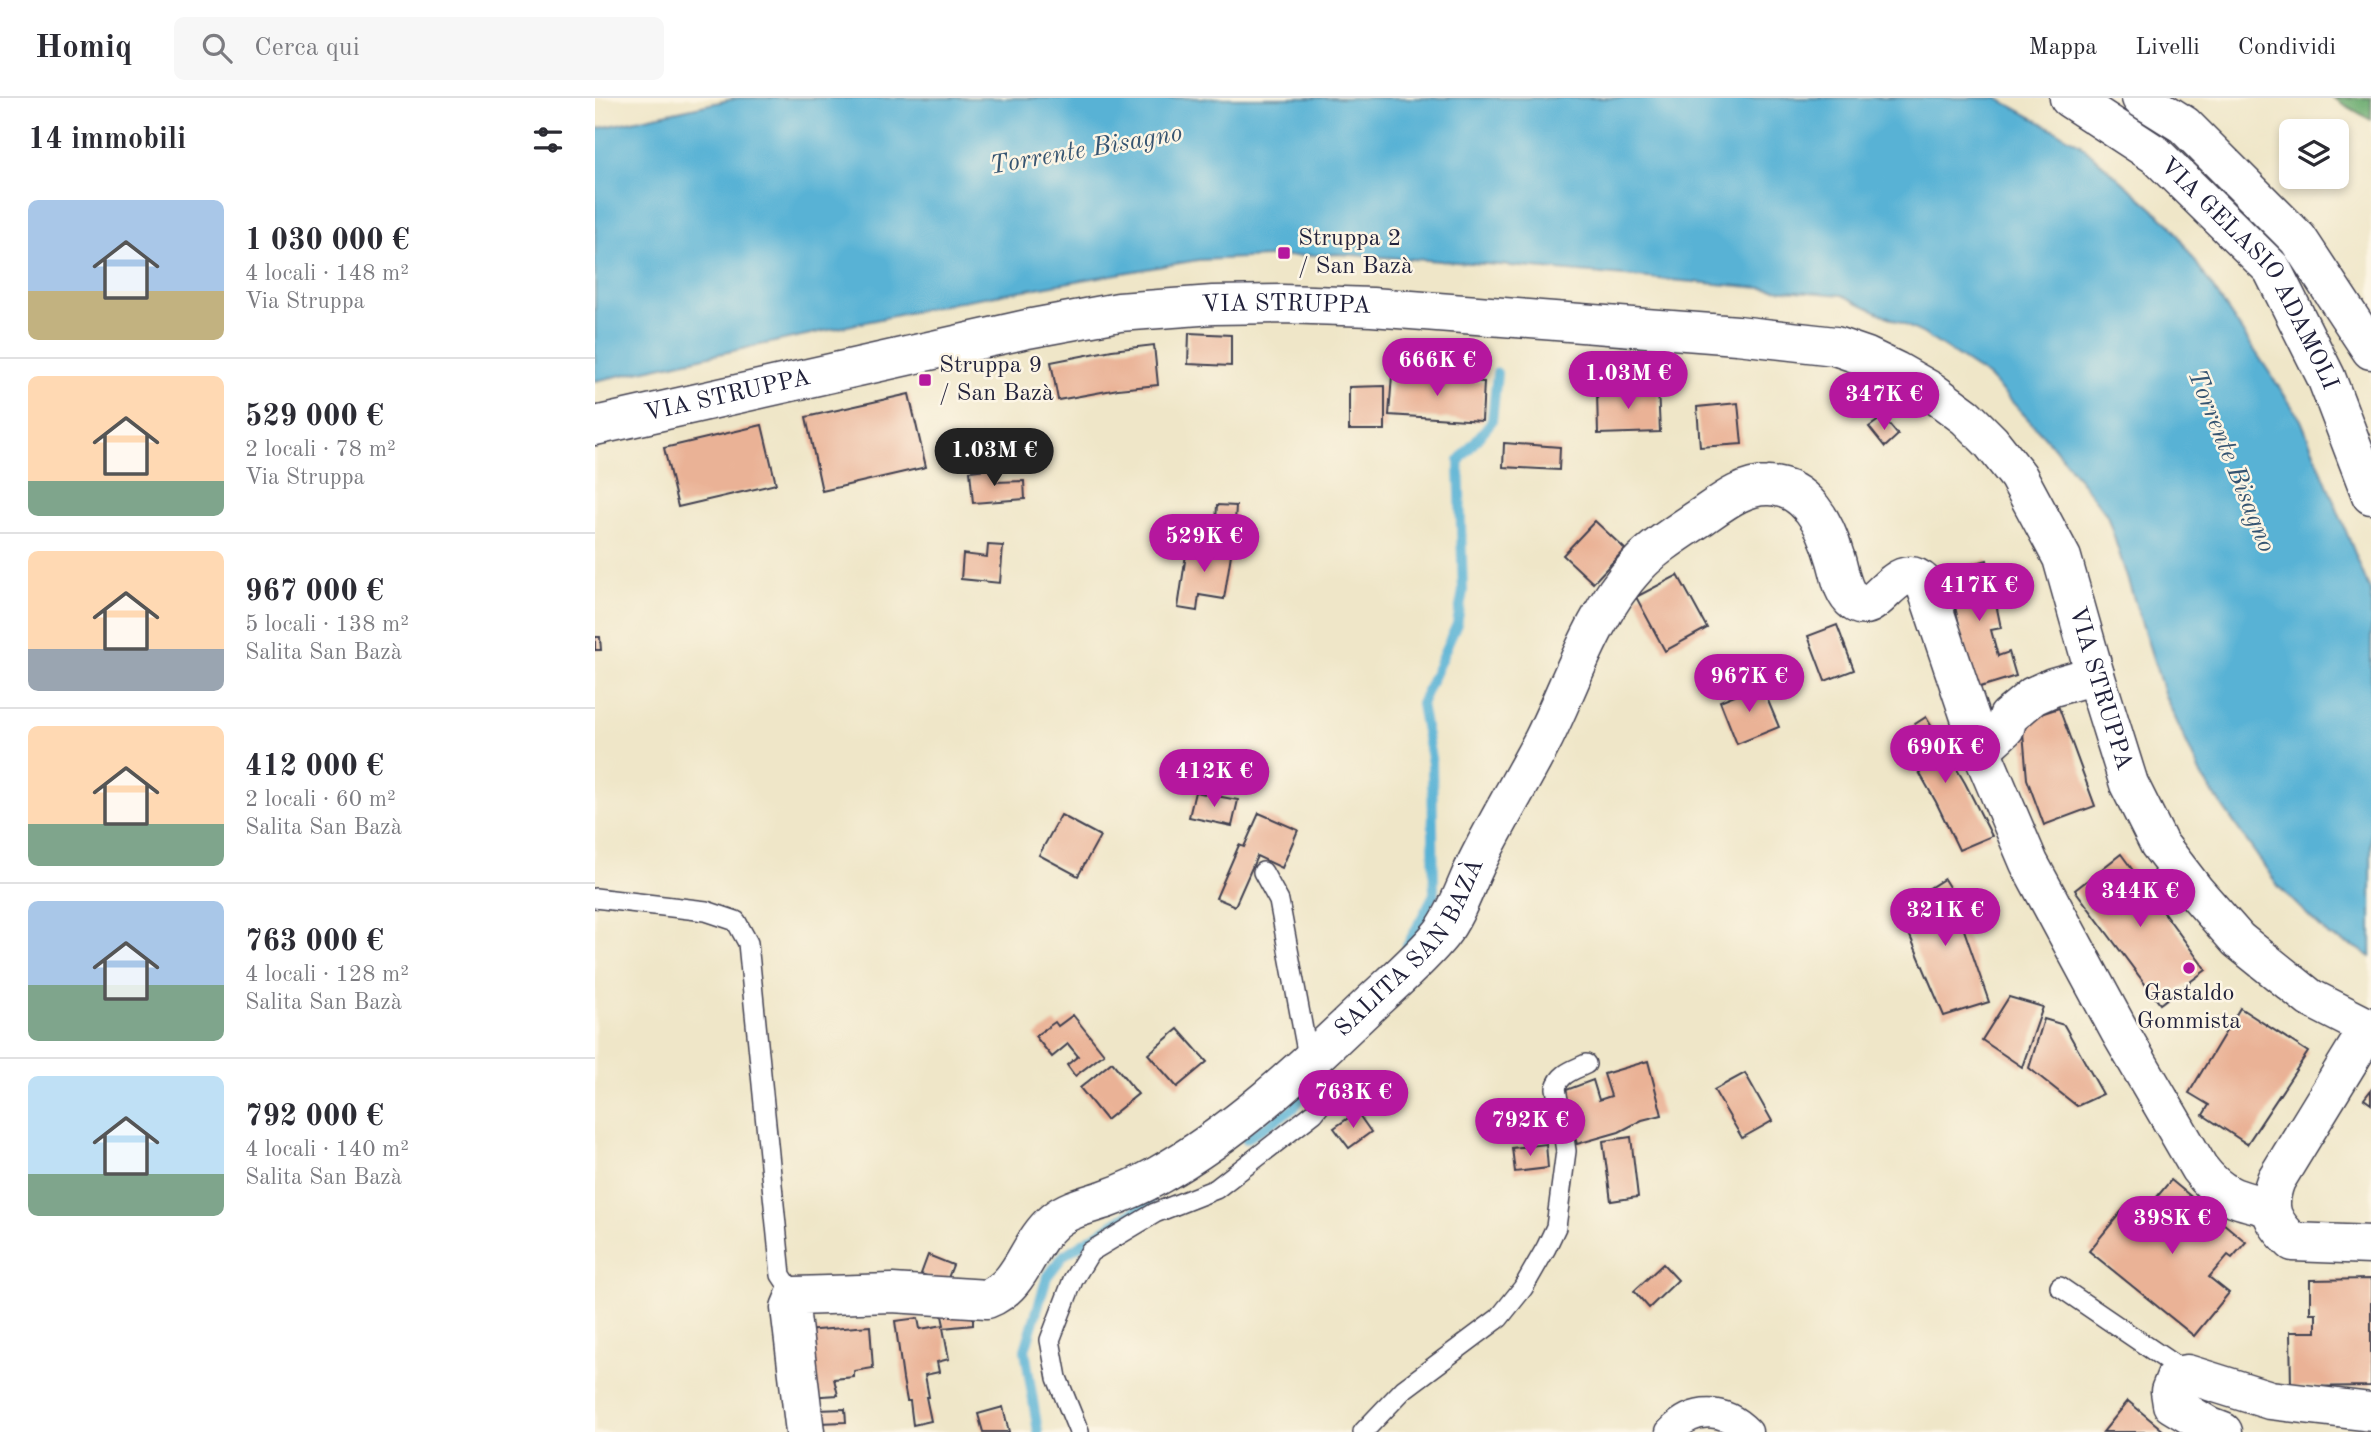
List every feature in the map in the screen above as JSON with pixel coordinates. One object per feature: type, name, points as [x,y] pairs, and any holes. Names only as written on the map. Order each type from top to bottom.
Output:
[{"type":"street","name":"VIA GELASIO ADAMOLI","points":[[2069,98],[2156,155],[2272,270],[2326,377],[2371,495]]},
{"type":"street","name":"VIA GELASIO ADAMOLI","points":[[2141,98],[2184,125],[2298,239],[2371,351]]},
{"type":"street","name":"VIA STRUPPA","points":[[595,426],[1027,329],[1119,312],[1213,305],[1372,307],[1737,335],[1835,346],[1896,371],[1931,391],[1966,417],[2018,476],[2062,558],[2129,784],[2159,844],[2238,940],[2310,998],[2370,1028],[2276,1180],[2270,1194],[2270,1207]]},
{"type":"street","name":"SALITA SAN BAZÀ","points":[[795,1296],[892,1293],[986,1299],[1001,1294],[1016,1276],[1038,1239],[1066,1212],[1122,1193],[1156,1177],[1199,1151],[1258,1109],[1443,931],[1543,738],[1594,632],[1621,586],[1640,563],[1730,497],[1766,486],[1781,487],[1797,494],[1820,519],[1845,589],[1855,603],[1861,606],[1870,604],[1901,578],[1919,578],[1930,594],[1981,750]]},
{"type":"street","points":[[2095,675],[2053,687],[2033,696],[2008,717],[2005,728],[1981,750],[2029,863],[2187,1149],[2211,1184],[2238,1200],[2270,1207],[2277,1227],[2293,1242],[2371,1245]]},
{"type":"street","points":[[795,1296],[790,1308],[805,1432]]},
{"type":"street","points":[[2223,1432],[2172,1404],[2170,1391],[2176,1376],[2187,1374],[2270,1400],[2371,1412]]},
{"type":"street","points":[[1670,1432],[1683,1418],[1701,1413],[1732,1420],[1748,1432]]},
{"type":"lane","points":[[1079,1432],[1057,1378],[1050,1340],[1073,1280],[1090,1252],[1155,1213],[1216,1189],[1314,1113],[1326,1092],[1309,1062],[1279,901],[1263,872]]},
{"type":"lane","points":[[595,898],[706,911],[736,922],[748,943],[781,1275],[795,1296]]},
{"type":"lane","points":[[1363,1432],[1404,1389],[1499,1318],[1523,1288],[1556,1227],[1566,1151],[1556,1088],[1558,1079],[1586,1064]]},
{"type":"lane","points":[[2060,1287],[2187,1374]]},
{"type":"green space","points":[[2333,98],[2371,98],[2371,120]]},
{"type":"water","name":"Torrente Bisagno","points":[[738,98],[1997,98],[2080,144],[2171,225],[2301,420],[2371,593],[2371,957],[2329,936],[2279,887],[2202,777],[2165,696],[2107,515],[2054,447],[1989,377],[1922,333],[1842,295],[1500,265],[1338,254],[1198,260],[967,300],[595,381],[595,129]]},
{"type":"building","points":[[1189,333],[1231,335],[1231,366],[1188,364]]},
{"type":"building","points":[[1154,345],[1158,385],[1058,400],[1051,362]]},
{"type":"building","points":[[1392,375],[1484,382],[1482,421],[1389,415]]},
{"type":"building","points":[[1385,386],[1385,430],[1349,430],[1349,387]]},
{"type":"building","points":[[1658,388],[1660,432],[1598,434],[1597,391]]},
{"type":"building","points":[[909,394],[926,467],[822,491],[806,417]]},
{"type":"building","points":[[1738,403],[1742,444],[1700,447],[1697,407]]},
{"type":"building","points":[[1883,417],[1898,435],[1885,447],[1869,427]]},
{"type":"building","points":[[762,425],[776,484],[678,507],[664,448]]},
{"type":"building","points":[[1504,443],[1560,447],[1559,470],[1503,467]]},
{"type":"building","points":[[995,468],[996,482],[1024,481],[1025,499],[973,503],[970,471]]},
{"type":"building","points":[[1217,505],[1236,506],[1235,522],[1216,522]]},
{"type":"building","points":[[1595,521],[1625,549],[1593,583],[1563,555]]},
{"type":"building","points":[[1188,541],[1232,548],[1224,599],[1199,595],[1197,611],[1178,608]]},
{"type":"building","points":[[988,545],[1003,546],[1000,583],[961,579],[963,554],[987,557]]},
{"type":"building","points":[[1987,560],[2001,628],[1991,630],[1998,656],[2009,652],[2016,676],[1977,688],[1947,571]]},
{"type":"building","points":[[1678,575],[1707,628],[1665,651],[1636,597]]},
{"type":"building","points":[[1837,625],[1854,670],[1825,681],[1808,636]]},
{"type":"building","points":[[595,637],[600,637],[601,650],[595,650]]},
{"type":"building","points":[[1761,684],[1779,727],[1737,744],[1720,701]]},
{"type":"building","points":[[2059,708],[2095,806],[2044,825],[2027,779],[2022,720]]},
{"type":"building","points":[[1926,717],[1992,836],[1959,850],[1936,802],[1898,735]]},
{"type":"building","points":[[1195,792],[1238,800],[1232,826],[1189,817]]},
{"type":"building","points":[[1259,813],[1298,830],[1282,868],[1257,856],[1235,906],[1216,898],[1239,845],[1244,847]]},
{"type":"building","points":[[1061,815],[1100,836],[1078,876],[1039,855]]},
{"type":"building","points":[[2121,854],[2206,970],[2160,1004],[2075,890]]},
{"type":"building","points":[[1944,879],[1972,924],[1963,927],[1989,1002],[1944,1016],[1898,908]]},
{"type":"building","points":[[2009,997],[2043,1007],[2022,1067],[1982,1040]]},
{"type":"building","points":[[2240,1008],[2308,1052],[2247,1144],[2203,1115],[2209,1105],[2189,1093]]},
{"type":"building","points":[[1073,1015],[1104,1054],[1075,1076],[1067,1065],[1078,1056],[1068,1044],[1052,1057],[1035,1036],[1055,1022],[1058,1026]]},
{"type":"building","points":[[2044,1019],[2064,1025],[2103,1094],[2077,1106],[2029,1068]]},
{"type":"building","points":[[1178,1029],[1207,1062],[1177,1087],[1148,1054]]},
{"type":"building","points":[[1648,1061],[1662,1115],[1642,1120],[1619,1132],[1577,1144],[1561,1092],[1593,1080],[1599,1100],[1611,1096],[1604,1074]]},
{"type":"building","points":[[1112,1062],[1138,1094],[1106,1120],[1080,1088]]},
{"type":"building","points":[[1745,1073],[1772,1121],[1742,1138],[1714,1090]]},
{"type":"building","points":[[2371,1090],[2371,1104],[2364,1099]]},
{"type":"building","points":[[1357,1112],[1371,1132],[1349,1148],[1334,1128]]},
{"type":"building","points":[[1631,1137],[1638,1197],[1611,1201],[1603,1141]]},
{"type":"building","points":[[1546,1144],[1548,1168],[1515,1172],[1512,1148]]},
{"type":"building","points":[[2171,1180],[2246,1242],[2232,1258],[2228,1255],[2209,1277],[2229,1293],[2194,1336],[2089,1251],[2125,1207],[2143,1222],[2155,1207],[2151,1204]]},
{"type":"building","points":[[928,1255],[953,1265],[946,1283],[921,1274]]},
{"type":"building","points":[[1663,1264],[1678,1280],[1649,1308],[1634,1291]]},
{"type":"building","points":[[2371,1279],[2371,1386],[2291,1387],[2290,1332],[2316,1332],[2316,1313],[2310,1313],[2310,1280]]},
{"type":"building","points":[[939,1302],[973,1305],[973,1325],[943,1328],[949,1359],[937,1362],[939,1372],[925,1375],[931,1421],[913,1425],[895,1321],[918,1318],[920,1329],[944,1325]]},
{"type":"building","points":[[870,1326],[873,1368],[854,1371],[854,1377],[834,1379],[838,1395],[807,1397],[803,1331]]},
{"type":"building","points":[[2128,1401],[2165,1432],[2103,1432]]},
{"type":"building","points":[[1003,1407],[1009,1432],[983,1432],[978,1414]]},
{"type":"building","points":[[845,1409],[846,1422],[819,1423],[818,1410]]},
{"type":"waterway","points":[[1406,948],[1434,894],[1432,764],[1421,704],[1457,624],[1463,591],[1459,461],[1492,421],[1497,373]]},
{"type":"waterway","points":[[1246,1139],[1294,1108],[1313,1081]]},
{"type":"waterway","points":[[1038,1432],[1025,1350],[1047,1277],[1064,1255],[1151,1200]]},
{"type":"place","name":"Struppa 2 / San Bazà","points":[[1284,253]]},
{"type":"place","name":"Struppa 9 / San Bazà","points":[[925,380]]},
{"type":"place","name":"Gastaldo Gommista","points":[[2189,968]]}]
